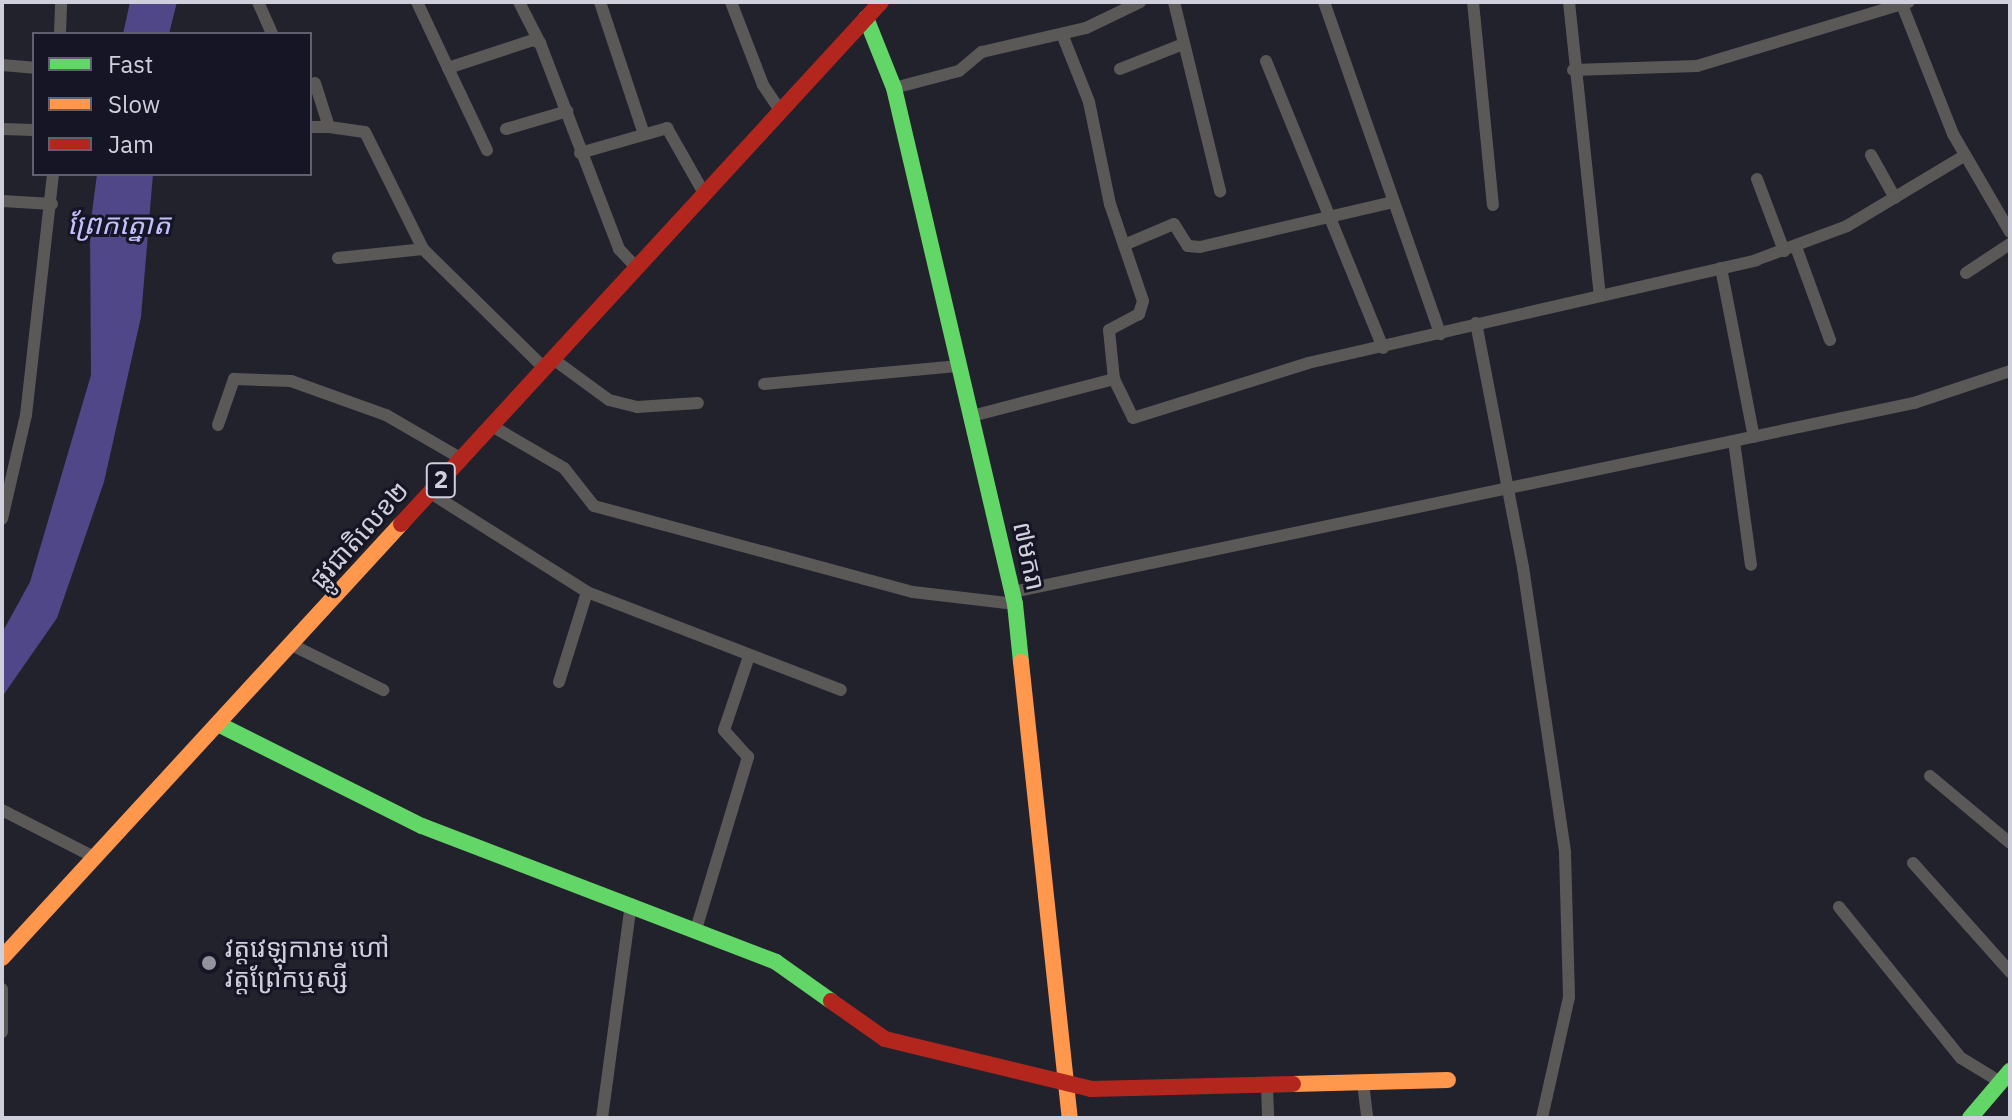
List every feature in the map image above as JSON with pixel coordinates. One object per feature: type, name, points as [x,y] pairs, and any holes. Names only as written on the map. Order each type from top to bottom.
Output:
[{"type":"main road","name":"ផ្លូវជាតិលេខ២","points":[[2,958],[875,7]]},
{"type":"main road","name":"៧មករា","points":[[875,7],[1014,598],[1070,1118]]},
{"type":"main road","points":[[218,724],[422,826],[555,882],[697,926],[814,984],[885,1039],[1068,1086],[1267,1086],[1448,1080]]},
{"type":"main road","points":[[1970,1118],[2005,1076]]},
{"type":"street","points":[[60,32],[61,2]]},
{"type":"street","points":[[258,2],[271,32]]},
{"type":"street","points":[[417,2],[487,150]]},
{"type":"street","points":[[519,2],[540,43],[619,249],[637,268]]},
{"type":"street","points":[[600,2],[644,134]]},
{"type":"street","points":[[731,2],[763,85],[781,112]]},
{"type":"street","points":[[894,88],[959,71],[982,52],[1062,34],[1125,4],[1140,2]]},
{"type":"street","points":[[1174,2],[1220,191]]},
{"type":"street","points":[[1324,2],[1440,334]]},
{"type":"street","points":[[1473,2],[1493,205]]},
{"type":"street","points":[[1569,2],[1573,70],[1600,295]]},
{"type":"street","points":[[1573,70],[1697,66],[1904,3],[1964,156],[2010,232]]},
{"type":"street","points":[[1062,34],[1089,102],[1124,245],[1143,307],[1111,324],[1114,379],[1133,418],[1240,382],[1790,249],[1895,198],[1964,156]]},
{"type":"street","points":[[448,68],[533,40],[540,43]]},
{"type":"street","points":[[1120,69],[1183,44]]},
{"type":"street","points":[[1266,61],[1383,348]]},
{"type":"street","points":[[2,65],[32,68]]},
{"type":"street","points":[[315,83],[329,127]]},
{"type":"street","points":[[506,129],[567,111]]},
{"type":"street","points":[[312,127],[365,132],[423,249],[549,364],[609,400],[637,407],[698,403]]},
{"type":"street","points":[[580,153],[667,128],[705,195]]},
{"type":"street","points":[[2,129],[32,130]]},
{"type":"street","points":[[1871,155],[1895,198]]},
{"type":"street","points":[[2,519],[26,415],[53,176]]},
{"type":"street","points":[[1757,179],[1830,340]]},
{"type":"street","points":[[2,201],[52,204]]},
{"type":"street","points":[[1124,245],[1174,224],[1192,247],[1394,202]]},
{"type":"street","points":[[1966,273],[2010,244]]},
{"type":"street","points":[[338,258],[423,249]]},
{"type":"street","points":[[1721,268],[1754,437]]},
{"type":"street","points":[[1476,323],[1508,484],[1558,804],[1570,953],[1564,1038],[1542,1118]]},
{"type":"street","points":[[764,384],[959,366]]},
{"type":"street","points":[[492,426],[564,468],[594,506],[898,589],[1014,598],[1508,484],[1914,403],[2010,371]]},
{"type":"street","points":[[218,425],[234,379],[291,381],[386,415],[462,459]]},
{"type":"street","points":[[972,416],[1114,379]]},
{"type":"street","points":[[1734,441],[1751,565]]},
{"type":"street","points":[[429,492],[587,592],[841,690]]},
{"type":"street","points":[[559,682],[587,592]]},
{"type":"street","points":[[292,645],[383,690]]},
{"type":"street","points":[[697,926],[748,757],[724,730],[749,656]]},
{"type":"street","points":[[1930,776],[2010,843]]},
{"type":"street","points":[[4,818],[94,857]]},
{"type":"street","points":[[1913,863],[2010,972]]},
{"type":"street","points":[[602,1118],[631,904]]},
{"type":"street","points":[[1839,907],[1961,1058],[2005,1076]]},
{"type":"street","points":[[2,989],[2,1032]]},
{"type":"street","points":[[1363,1083],[1367,1118]]},
{"type":"street","points":[[1267,1086],[1268,1118]]},
{"type":"water","points":[[130,2],[177,2],[170,32],[123,32]]},
{"type":"water","name":"ព្រែកត្នោត","points":[[97,176],[153,176],[141,317],[104,482],[57,618],[2,697],[2,633],[30,582],[91,375],[90,228]]},
{"type":"traffic: fast","points":[[866,18],[894,88],[1015,604],[1021,662]]},
{"type":"traffic: fast","points":[[218,724],[422,826],[776,962],[831,1001]]},
{"type":"traffic: fast","points":[[1970,1118],[2010,1071]]},
{"type":"traffic: slow","points":[[2,958],[401,524]]},
{"type":"traffic: slow","points":[[1021,662],[1070,1118]]},
{"type":"traffic: slow","points":[[1293,1084],[1448,1080]]},
{"type":"traffic: jam","points":[[401,524],[881,2]]},
{"type":"traffic: jam","points":[[831,1001],[885,1039],[1091,1089],[1293,1084]]},
{"type":"place","name":"វត្តវេឡុការាម ហៅ វត្តព្រែកឬស្សី","points":[[209,963]]}]
